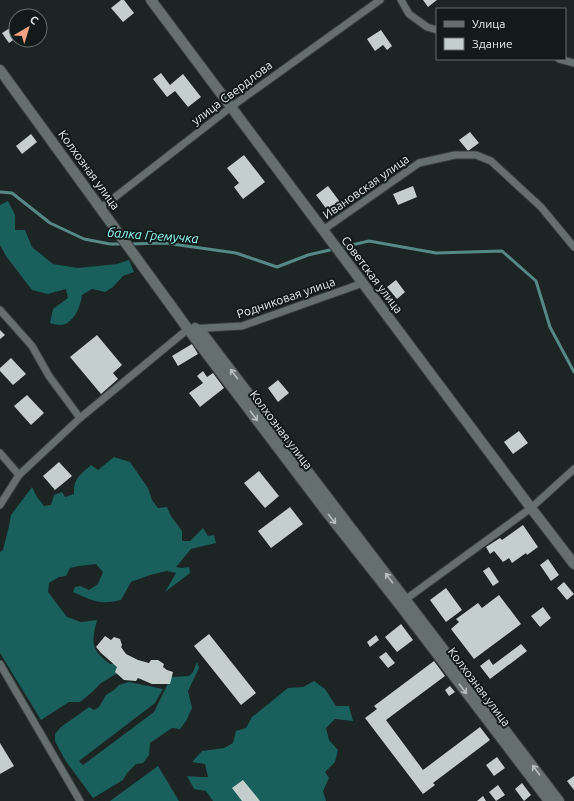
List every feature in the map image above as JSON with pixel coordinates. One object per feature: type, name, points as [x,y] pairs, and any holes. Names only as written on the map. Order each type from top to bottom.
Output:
[{"type":"street","name":"Советская улица","points":[[151,0],[574,564]]},
{"type":"street","name":"улица Свердлова","points":[[101,208],[231,107],[380,0]]},
{"type":"street","points":[[401,0],[409,14],[427,28],[436,30]]},
{"type":"street","points":[[563,60],[574,63]]},
{"type":"street","name":"Колхозная улица","points":[[0,70],[132,251],[192,328],[328,514],[402,601],[560,801]]},
{"type":"street","name":"Ивановская улица","points":[[323,230],[419,164],[455,155],[476,155],[491,161],[541,207],[574,247]]},
{"type":"street","name":"Родниковая улица","points":[[192,328],[242,326],[363,283]]},
{"type":"street","points":[[0,310],[32,346],[49,376],[80,418]]},
{"type":"street","points":[[0,505],[19,475],[80,418],[192,328]]},
{"type":"street","points":[[0,453],[19,475]]},
{"type":"street","points":[[402,601],[531,508],[574,469]]},
{"type":"street","name":"Колхозная улица","points":[[402,601],[549,801]]},
{"type":"street","points":[[0,664],[80,801]]},
{"type":"shaded area","points":[[8,201],[15,215],[15,230],[25,230],[32,247],[53,264],[78,268],[117,264],[129,260],[134,272],[123,276],[113,287],[105,292],[92,289],[82,295],[76,314],[69,322],[60,325],[50,323],[53,309],[68,298],[66,289],[48,294],[32,290],[6,256],[0,245],[0,205]]},
{"type":"shaded area","points":[[114,457],[130,462],[148,488],[152,500],[158,508],[167,507],[171,516],[182,531],[182,541],[190,541],[203,528],[208,536],[214,535],[216,543],[191,549],[176,567],[189,567],[190,573],[165,592],[176,573],[167,571],[131,582],[121,600],[101,602],[86,598],[73,592],[75,587],[80,586],[89,590],[98,584],[103,572],[96,564],[70,568],[66,576],[59,577],[49,583],[48,592],[67,617],[81,622],[97,620],[93,641],[96,650],[110,664],[117,663],[121,671],[101,683],[80,702],[69,702],[41,720],[0,653],[0,552],[3,550],[11,515],[32,487],[44,506],[51,505],[54,495],[62,492],[65,497],[74,494],[76,480],[91,465],[98,470]]},
{"type":"shaded area","points":[[197,662],[199,668],[188,691],[192,708],[186,721],[180,729],[172,728],[150,743],[149,755],[143,763],[136,764],[127,773],[123,780],[93,798],[65,760],[55,741],[55,734],[61,727],[89,707],[94,710],[99,707],[106,695],[119,685],[129,682],[163,689],[155,703],[79,761],[83,765],[154,712],[171,677],[189,676],[193,672]]},
{"type":"shaded area","points":[[314,681],[325,689],[336,706],[349,706],[353,721],[335,719],[326,728],[329,740],[338,750],[335,762],[325,772],[329,778],[323,791],[326,801],[213,801],[206,791],[194,789],[187,776],[208,777],[205,764],[192,762],[202,751],[224,748],[233,743],[236,731],[246,728],[252,717],[288,688],[303,687]]},
{"type":"shaded area","points":[[158,766],[179,801],[110,801]]},
{"type":"building","points":[[121,0],[124,0],[134,13],[123,22],[111,8]]},
{"type":"building","points":[[423,0],[437,0],[428,7]]},
{"type":"building","points":[[8,29],[8,42],[2,33]]},
{"type":"building","points":[[381,30],[392,46],[387,50],[383,45],[375,51],[367,39]]},
{"type":"building","points":[[161,73],[170,85],[183,74],[201,97],[188,107],[175,91],[167,97],[153,79]]},
{"type":"building","points":[[470,132],[479,143],[468,151],[459,140]]},
{"type":"building","points":[[31,134],[37,142],[22,154],[16,146]]},
{"type":"building","points":[[244,155],[265,182],[243,199],[234,187],[239,183],[227,168]]},
{"type":"building","points":[[328,186],[343,206],[331,215],[316,195]]},
{"type":"building","points":[[413,186],[417,197],[398,205],[393,194]]},
{"type":"building","points":[[396,280],[405,292],[397,299],[387,287]]},
{"type":"building","points":[[0,330],[5,335],[0,339]]},
{"type":"building","points":[[97,335],[122,365],[113,373],[118,379],[101,394],[70,357]]},
{"type":"building","points":[[192,344],[198,354],[178,366],[172,356]]},
{"type":"building","points":[[11,358],[26,374],[13,385],[0,371],[0,368]]},
{"type":"building","points":[[203,371],[207,377],[213,373],[224,388],[200,407],[189,393],[203,383],[197,376]]},
{"type":"building","points":[[278,380],[289,393],[278,402],[268,388]]},
{"type":"building","points":[[27,395],[44,413],[31,425],[14,406]]},
{"type":"building","points":[[519,431],[528,443],[513,454],[504,442]]},
{"type":"building","points":[[59,462],[72,476],[55,490],[43,476]]},
{"type":"building","points":[[259,471],[279,496],[265,508],[244,483]]},
{"type":"building","points":[[290,507],[303,524],[271,548],[258,531]]},
{"type":"building","points":[[523,525],[538,547],[512,563],[509,558],[503,562],[494,551],[490,554],[486,547],[500,538],[502,540]]},
{"type":"building","points":[[548,559],[559,575],[551,581],[540,565]]},
{"type":"building","points":[[489,567],[499,582],[493,586],[483,571]]},
{"type":"building","points":[[564,582],[574,594],[567,600],[557,588]]},
{"type":"building","points":[[446,588],[462,610],[446,622],[430,600]]},
{"type":"building","points":[[499,595],[521,624],[474,659],[451,629],[459,622],[456,619],[478,603],[482,608]]},
{"type":"building","points":[[543,607],[551,618],[540,627],[531,616]]},
{"type":"building","points":[[401,624],[413,640],[397,652],[385,637]]},
{"type":"building","points":[[209,634],[256,693],[241,705],[194,646]]},
{"type":"building","points":[[376,635],[379,640],[370,647],[367,642]]},
{"type":"building","points":[[105,636],[111,640],[114,637],[120,639],[122,645],[121,647],[126,654],[138,660],[149,663],[151,660],[158,660],[164,664],[163,667],[173,672],[170,684],[152,684],[138,678],[136,681],[124,680],[115,672],[117,667],[96,647]]},
{"type":"building","points":[[521,644],[527,651],[490,679],[480,666],[489,659],[493,665]]},
{"type":"building","points":[[386,652],[395,663],[388,668],[379,657]]},
{"type":"building","points":[[434,661],[445,676],[386,720],[423,770],[480,727],[490,740],[433,783],[435,785],[423,794],[365,718],[377,709],[374,706]]},
{"type":"building","points":[[450,686],[455,692],[449,696],[445,690]]},
{"type":"building","points":[[0,743],[14,766],[0,774]]},
{"type":"building","points":[[497,757],[505,768],[494,776],[486,765]]},
{"type":"building","points":[[574,776],[574,790],[567,781]]},
{"type":"building","points":[[243,780],[260,801],[242,801],[232,788]]},
{"type":"building","points":[[522,783],[531,795],[524,801],[515,789]]},
{"type":"building","points":[[498,785],[505,795],[496,801],[489,792]]},
{"type":"building","points":[[483,796],[486,801],[477,801]]},
{"type":"waterway","name":"балка Гремучка","points":[[0,192],[12,193],[50,223],[84,239],[110,244],[123,244]]},
{"type":"waterway","name":"балка Гремучка","points":[[130,244],[165,243],[236,253],[277,267],[308,255],[369,241],[436,253],[502,251],[536,281],[550,327],[574,372]]}]
